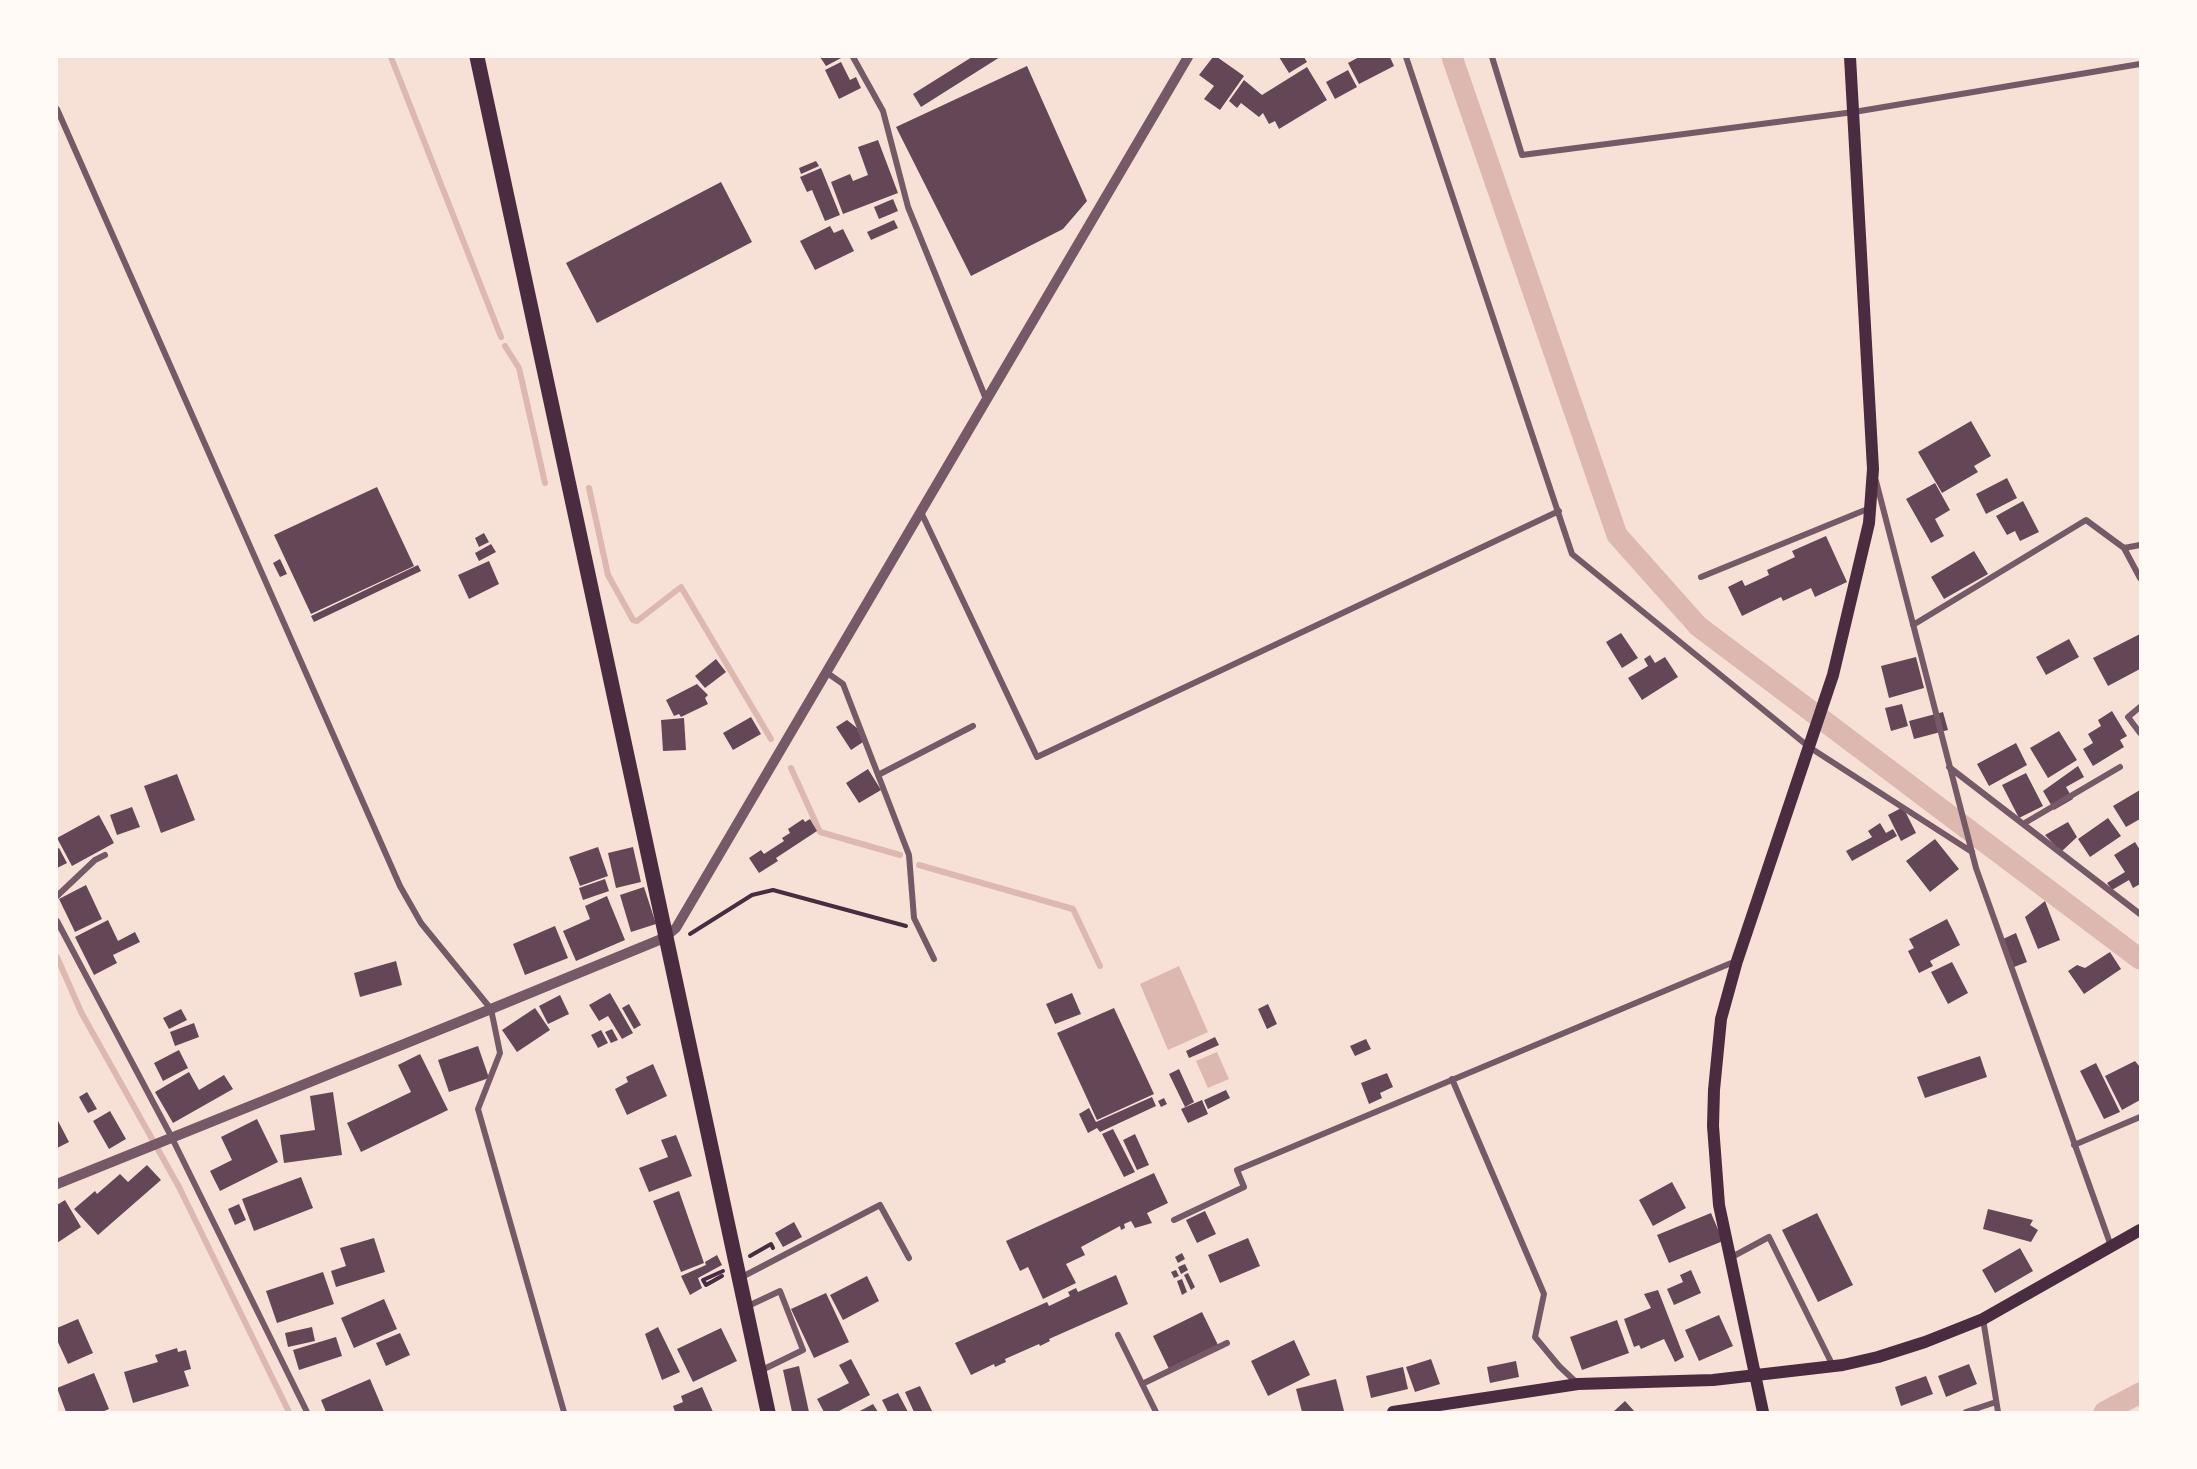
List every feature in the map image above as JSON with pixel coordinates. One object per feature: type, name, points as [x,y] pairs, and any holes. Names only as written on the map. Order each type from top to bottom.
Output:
[{"type":"highway","points":[[477,57],[664,938],[768,1412]]},
{"type":"main road","points":[[1763,1412],[1719,1205],[1713,1090],[1722,1019],[1737,961],[1833,675],[1858,578],[1870,508],[1873,469],[1851,57]]},
{"type":"main road","points":[[1393,1412],[1578,1384],[1713,1380],[1833,1366],[1916,1345],[1983,1319],[2140,1230]]},
{"type":"street","points":[[853,57],[883,111],[908,207],[986,399]]},
{"type":"street","points":[[57,1184],[664,938],[676,928],[1188,57]]},
{"type":"street","points":[[1406,57],[1572,554],[1809,747],[1972,852]]},
{"type":"street","points":[[1492,57],[1521,155],[1854,112],[2140,64]]},
{"type":"street","points":[[57,109],[400,886],[421,923],[491,1009],[500,1053],[478,1109],[564,1412]]},
{"type":"street","points":[[1873,469],[1976,868],[2111,1246]]},
{"type":"street","points":[[1701,576],[1870,508]]},
{"type":"street","points":[[920,510],[1037,757],[1559,511]]},
{"type":"street","points":[[1913,625],[2086,520],[2124,548],[2140,578]]},
{"type":"street","points":[[2124,548],[2140,545]]},
{"type":"street","points":[[826,671],[843,684],[909,855],[914,918],[934,959]]},
{"type":"street","points":[[2140,707],[2128,717],[2140,734]]},
{"type":"street","points":[[878,775],[973,726]]},
{"type":"street","points":[[1949,766],[2140,914]]},
{"type":"street","points":[[2023,824],[2120,767]]},
{"type":"street","points":[[57,896],[95,860],[105,855]]},
{"type":"street","points":[[57,921],[307,1412]]},
{"type":"street","points":[[1174,1220],[1244,1187],[1237,1170],[1452,1078],[1737,961]]},
{"type":"street","points":[[1452,1078],[1544,1294],[1535,1337],[1559,1366],[1578,1384]]},
{"type":"street","points":[[2074,1144],[2140,1117]]},
{"type":"street","points":[[740,1278],[880,1205],[909,1258]]},
{"type":"street","points":[[1730,1258],[1769,1237],[1833,1366]]},
{"type":"street","points":[[746,1307],[780,1291],[803,1350],[760,1371]]},
{"type":"street","points":[[1983,1319],[1998,1412]]},
{"type":"street","points":[[1118,1335],[1156,1412]]},
{"type":"street","points":[[1142,1384],[1227,1343]]},
{"type":"street","points":[[1966,1412],[1996,1402]]},
{"type":"path","points":[[684,937],[752,895],[773,890],[918,929]]},
{"type":"path","points":[[759,1251],[771,1244]]},
{"type":"path","points":[[705,1282],[720,1275]]},
{"type":"shaded area","points":[[1179,966],[1208,1032],[1168,1050],[1140,984]]},
{"type":"shaded area","points":[[1217,1052],[1229,1079],[1208,1088],[1196,1061]]},
{"type":"building","points":[[820,57],[843,57],[826,66]]},
{"type":"building","points":[[972,57],[1000,57],[921,107],[913,94]]},
{"type":"building","points":[[1213,57],[1217,57],[1244,76],[1220,110],[1204,99],[1214,86],[1199,75]]},
{"type":"building","points":[[1279,57],[1304,57],[1307,62],[1289,73]]},
{"type":"building","points":[[1359,57],[1390,57],[1394,66],[1359,84],[1348,63]]},
{"type":"building","points":[[841,62],[850,80],[856,77],[861,88],[839,99],[825,70]]},
{"type":"building","points":[[1027,66],[1087,201],[1063,229],[971,276],[896,127]]},
{"type":"building","points":[[1307,67],[1327,100],[1279,129],[1275,121],[1269,124],[1263,113],[1259,117],[1241,103],[1237,108],[1229,101],[1244,80],[1262,95]]},
{"type":"building","points":[[1348,70],[1357,87],[1335,99],[1326,82]]},
{"type":"building","points":[[878,140],[898,193],[843,214],[831,182],[850,174],[853,181],[868,175],[858,147]]},
{"type":"building","points":[[816,161],[819,166],[801,174],[799,168]]},
{"type":"building","points":[[821,168],[840,215],[825,221],[812,190],[807,192],[800,177]]},
{"type":"building","points":[[721,182],[752,242],[597,323],[566,263]]},
{"type":"building","points":[[893,199],[898,211],[879,219],[874,207]]},
{"type":"building","points":[[894,220],[898,228],[871,240],[867,232]]},
{"type":"building","points":[[830,226],[834,233],[843,229],[854,251],[815,270],[800,241]]},
{"type":"building","points":[[1971,421],[1991,456],[1974,466],[1978,472],[1942,493],[1918,452]]},
{"type":"building","points":[[2007,478],[2017,498],[1986,514],[1976,494]]},
{"type":"building","points":[[1935,483],[1950,510],[1935,519],[1944,536],[1931,543],[1906,499]]},
{"type":"building","points":[[377,487],[414,566],[311,614],[274,535]]},
{"type":"building","points":[[2023,501],[2039,532],[2020,541],[2015,531],[2007,535],[1996,516]]},
{"type":"building","points":[[484,533],[489,542],[479,547],[475,538]]},
{"type":"building","points":[[1826,536],[1847,582],[1815,597],[1811,588],[1783,601],[1781,597],[1742,616],[1728,587],[1742,580],[1745,586],[1769,575],[1767,570],[1795,557],[1792,551]]},
{"type":"building","points":[[491,544],[496,552],[479,561],[475,553]]},
{"type":"building","points":[[1974,551],[1988,574],[1944,599],[1931,577]]},
{"type":"building","points":[[280,559],[287,574],[280,577],[273,563]]},
{"type":"building","points":[[489,561],[499,584],[469,599],[458,575]]},
{"type":"building","points":[[418,565],[421,571],[314,622],[311,616]]},
{"type":"building","points":[[1621,633],[1638,658],[1622,668],[1606,642]]},
{"type":"building","points":[[2140,634],[2140,669],[2108,686],[2093,658]]},
{"type":"building","points":[[2069,639],[2079,657],[2046,675],[2036,657]]},
{"type":"building","points":[[1650,655],[1655,663],[1665,657],[1678,677],[1642,700],[1628,678],[1648,666],[1644,659]]},
{"type":"building","points":[[1916,657],[1924,688],[1889,698],[1881,666]]},
{"type":"building","points":[[716,659],[726,672],[705,688],[695,676]]},
{"type":"building","points":[[697,684],[708,695],[705,698],[708,704],[681,717],[679,714],[674,716],[666,700]]},
{"type":"building","points":[[1902,704],[1908,726],[1891,731],[1885,708]]},
{"type":"building","points":[[2112,711],[2127,736],[2120,740],[2124,747],[2093,766],[2083,749],[2093,743],[2088,734],[2101,726],[2098,720]]},
{"type":"building","points":[[1943,712],[1948,730],[1914,739],[1909,721]]},
{"type":"building","points":[[751,717],[761,734],[733,750],[723,733]]},
{"type":"building","points":[[684,718],[686,750],[663,751],[661,720]]},
{"type":"building","points":[[847,720],[866,740],[851,750],[836,727]]},
{"type":"building","points":[[2059,731],[2077,760],[2048,778],[2030,748]]},
{"type":"building","points":[[2016,743],[2027,765],[1989,786],[1977,764]]},
{"type":"building","points":[[2078,766],[2084,777],[2066,787],[2073,799],[2054,810],[2043,791]]},
{"type":"building","points":[[868,769],[881,790],[859,803],[846,783]]},
{"type":"building","points":[[2026,773],[2043,806],[2019,818],[2002,785]]},
{"type":"building","points":[[177,774],[195,820],[161,833],[144,786]]},
{"type":"building","points":[[2140,790],[2140,819],[2126,827],[2113,806]]},
{"type":"building","points":[[132,807],[140,827],[117,835],[110,815]]},
{"type":"building","points":[[1903,807],[1916,833],[1901,841],[1888,815]]},
{"type":"building","points":[[99,815],[114,843],[72,866],[57,838]]},
{"type":"building","points":[[2108,818],[2121,836],[2090,857],[2078,839]]},
{"type":"building","points":[[803,819],[805,822],[810,819],[817,831],[776,858],[778,861],[759,873],[749,858],[761,850],[764,854],[784,841],[782,838],[790,833],[788,829]]},
{"type":"building","points":[[2068,822],[2077,837],[2061,852],[2045,835]]},
{"type":"building","points":[[1880,823],[1886,833],[1893,829],[1897,836],[1852,861],[1846,851],[1872,837],[1868,831]]},
{"type":"building","points":[[1935,839],[1959,869],[1930,892],[1906,861]]},
{"type":"building","points":[[2135,842],[2140,850],[2140,884],[2133,888],[2129,880],[2112,890],[2107,883],[2125,872],[2114,855]]},
{"type":"building","points":[[598,847],[608,876],[580,886],[569,857]]},
{"type":"building","points":[[633,847],[641,882],[616,888],[608,853]]},
{"type":"building","points":[[59,848],[67,863],[57,868],[57,849]]},
{"type":"building","points":[[605,879],[609,891],[583,900],[579,888]]},
{"type":"building","points":[[86,885],[102,919],[75,932],[59,899]]},
{"type":"building","points":[[644,887],[656,924],[631,932],[620,895]]},
{"type":"building","points":[[607,896],[625,940],[576,961],[563,931],[590,919],[585,906]]},
{"type":"building","points":[[2045,901],[2060,940],[2038,949],[2025,917]]},
{"type":"building","points":[[1947,919],[1960,945],[1930,961],[1933,966],[1919,973],[1908,951],[1914,948],[1909,939]]},
{"type":"building","points":[[108,920],[118,941],[135,932],[140,942],[113,955],[117,963],[94,975],[75,937]]},
{"type":"building","points":[[555,926],[568,958],[525,975],[513,944]]},
{"type":"building","points":[[2016,933],[2027,962],[2014,967],[2003,939]]},
{"type":"building","points":[[2110,952],[2121,969],[2084,994],[2068,971],[2077,965],[2085,968]]},
{"type":"building","points":[[396,961],[402,985],[360,997],[354,973]]},
{"type":"building","points":[[1952,962],[1968,993],[1948,1004],[1931,972]]},
{"type":"building","points":[[610,993],[633,1033],[622,1039],[608,1016],[599,1021],[589,1005]]},
{"type":"building","points":[[1072,993],[1081,1014],[1055,1024],[1046,1004]]},
{"type":"building","points":[[560,995],[569,1014],[548,1024],[539,1006]]},
{"type":"building","points":[[629,1004],[641,1025],[634,1029],[622,1008]]},
{"type":"building","points":[[1268,1004],[1277,1024],[1267,1029],[1258,1009]]},
{"type":"building","points":[[535,1008],[550,1030],[517,1052],[502,1030]]},
{"type":"building","points":[[1114,1008],[1154,1094],[1097,1120],[1057,1033]]},
{"type":"building","points":[[181,1009],[187,1020],[169,1029],[163,1018]]},
{"type":"building","points":[[194,1023],[199,1037],[175,1046],[170,1032]]},
{"type":"building","points":[[612,1029],[618,1040],[611,1043],[605,1032]]},
{"type":"building","points":[[601,1030],[608,1043],[598,1048],[591,1035]]},
{"type":"building","points":[[1215,1037],[1219,1045],[1189,1058],[1186,1051]]},
{"type":"building","points":[[1366,1039],[1371,1049],[1355,1056],[1350,1046]]},
{"type":"building","points":[[478,1046],[489,1078],[449,1092],[438,1060]]},
{"type":"building","points":[[179,1050],[188,1068],[163,1081],[154,1063]]},
{"type":"building","points":[[420,1054],[448,1110],[361,1152],[347,1123],[411,1092],[398,1065]]},
{"type":"building","points":[[1980,1056],[1987,1077],[1925,1098],[1917,1077]]},
{"type":"building","points":[[2135,1061],[2140,1067],[2140,1100],[2122,1110],[2105,1076]]},
{"type":"building","points":[[2096,1063],[2120,1112],[2104,1119],[2080,1071]]},
{"type":"building","points":[[653,1064],[667,1096],[627,1115],[615,1089],[628,1082],[626,1077]]},
{"type":"building","points":[[1179,1069],[1194,1102],[1185,1107],[1169,1074]]},
{"type":"building","points":[[189,1072],[199,1090],[224,1075],[233,1089],[173,1123],[155,1092]]},
{"type":"building","points":[[1387,1073],[1393,1087],[1380,1093],[1382,1098],[1369,1104],[1361,1083]]},
{"type":"building","points":[[1226,1090],[1230,1098],[1208,1109],[1204,1100]]},
{"type":"building","points":[[87,1092],[97,1109],[88,1113],[79,1097]]},
{"type":"building","points":[[333,1092],[342,1155],[284,1163],[280,1135],[315,1130],[310,1096]]},
{"type":"building","points":[[1152,1097],[1156,1106],[1100,1132],[1097,1128],[1088,1133],[1079,1114],[1089,1108],[1096,1122]]},
{"type":"building","points":[[1164,1098],[1167,1104],[1161,1107],[1158,1101]]},
{"type":"building","points":[[1202,1100],[1208,1114],[1188,1123],[1181,1109]]},
{"type":"building","points":[[110,1111],[126,1139],[109,1149],[93,1121]]},
{"type":"building","points":[[57,1119],[69,1142],[57,1148]]},
{"type":"building","points":[[257,1119],[278,1162],[220,1191],[210,1171],[232,1160],[221,1137]]},
{"type":"building","points":[[1113,1129],[1135,1172],[1124,1177],[1102,1134]]},
{"type":"building","points":[[1135,1134],[1149,1165],[1137,1170],[1123,1140]]},
{"type":"building","points":[[676,1135],[692,1176],[649,1192],[639,1168],[668,1157],[661,1140]]},
{"type":"building","points":[[147,1165],[161,1180],[98,1235],[74,1209],[95,1191],[97,1194],[120,1174],[128,1182]]},
{"type":"building","points":[[1154,1173],[1168,1203],[1147,1213],[1152,1223],[1135,1228],[1131,1221],[1124,1224],[1125,1228],[1121,1230],[1120,1226],[1081,1247],[1085,1255],[1066,1264],[1076,1283],[1043,1299],[1028,1267],[1020,1271],[1006,1241]]},
{"type":"building","points":[[301,1177],[313,1208],[254,1231],[242,1199]]},
{"type":"building","points":[[1672,1182],[1686,1208],[1653,1226],[1639,1200]]},
{"type":"building","points":[[679,1191],[704,1263],[681,1272],[653,1201]]},
{"type":"building","points":[[65,1200],[81,1227],[57,1243],[57,1205]]},
{"type":"building","points":[[239,1204],[246,1220],[235,1225],[228,1209]]},
{"type":"building","points":[[1988,1209],[2033,1220],[2030,1225],[2038,1230],[2031,1242],[1983,1229]]},
{"type":"building","points":[[1205,1211],[1216,1234],[1197,1243],[1186,1220]]},
{"type":"building","points":[[1711,1213],[1723,1241],[1669,1263],[1657,1235]]},
{"type":"building","points":[[1817,1213],[1853,1285],[1818,1302],[1782,1230]]},
{"type":"building","points":[[794,1222],[802,1237],[783,1247],[775,1233]]},
{"type":"building","points":[[374,1238],[385,1272],[336,1287],[331,1271],[346,1266],[340,1248]]},
{"type":"building","points":[[1248,1238],[1260,1266],[1220,1283],[1208,1255]]},
{"type":"building","points":[[2020,1248],[2033,1271],[1995,1293],[1982,1270]]},
{"type":"building","points":[[1182,1253],[1185,1259],[1178,1263],[1175,1257]]},
{"type":"building","points":[[717,1255],[722,1265],[698,1278],[702,1288],[690,1295],[681,1276],[706,1265],[705,1262]]},
{"type":"building","points":[[1185,1264],[1188,1270],[1181,1274],[1178,1267]]},
{"type":"building","points":[[1176,1270],[1179,1276],[1174,1278],[1171,1272]]},
{"type":"building","points":[[1691,1270],[1701,1293],[1674,1305],[1667,1289],[1683,1282],[1680,1275]]},
{"type":"building","points":[[323,1272],[334,1304],[277,1323],[266,1291]]},
{"type":"building","points":[[1188,1273],[1195,1287],[1191,1290],[1184,1275]]},
{"type":"building","points":[[1116,1275],[1128,1304],[1049,1339],[1050,1341],[1040,1346],[1039,1344],[1005,1359],[1006,1362],[995,1367],[994,1364],[971,1375],[955,1343],[1047,1302],[1049,1306],[1070,1296],[1068,1292],[1076,1288],[1078,1292]]},
{"type":"building","points":[[867,1276],[879,1301],[843,1320],[830,1295]]},
{"type":"building","points":[[1182,1279],[1187,1292],[1182,1295],[1177,1281]]},
{"type":"building","points":[[1658,1290],[1684,1357],[1675,1362],[1664,1339],[1641,1349],[1639,1345],[1634,1347],[1624,1319],[1651,1308],[1644,1294]]},
{"type":"building","points":[[826,1293],[849,1342],[814,1358],[791,1309]]},
{"type":"building","points":[[384,1299],[397,1329],[354,1348],[341,1318]]},
{"type":"building","points":[[1202,1312],[1218,1345],[1169,1369],[1153,1336]]},
{"type":"building","points":[[1719,1315],[1733,1346],[1699,1361],[1685,1330]]},
{"type":"building","points":[[78,1319],[93,1353],[68,1364],[57,1340],[57,1328]]},
{"type":"building","points":[[1617,1320],[1629,1353],[1582,1370],[1570,1337]]},
{"type":"building","points":[[312,1327],[315,1341],[288,1347],[285,1333]]},
{"type":"building","points":[[658,1327],[680,1372],[662,1380],[645,1334]]},
{"type":"building","points":[[721,1328],[737,1361],[693,1382],[677,1349]]},
{"type":"building","points":[[400,1333],[410,1355],[386,1366],[376,1343]]},
{"type":"building","points":[[336,1337],[342,1356],[299,1370],[293,1350]]},
{"type":"building","points":[[1294,1340],[1310,1375],[1268,1396],[1251,1361]]},
{"type":"building","points":[[177,1348],[178,1352],[186,1350],[191,1369],[184,1371],[189,1386],[133,1403],[124,1372],[158,1362],[155,1355]]},
{"type":"building","points":[[851,1359],[870,1395],[837,1412],[824,1412],[817,1399],[849,1383],[839,1365]]},
{"type":"building","points":[[1431,1359],[1440,1384],[1415,1392],[1406,1367]]},
{"type":"building","points":[[1516,1361],[1519,1377],[1490,1383],[1487,1367]]},
{"type":"building","points":[[1969,1364],[1977,1384],[1946,1397],[1938,1376]]},
{"type":"building","points":[[799,1366],[809,1412],[792,1412],[783,1370]]},
{"type":"building","points":[[1403,1367],[1408,1389],[1371,1398],[1366,1376]]},
{"type":"building","points":[[94,1373],[109,1409],[102,1412],[66,1412],[57,1388]]},
{"type":"building","points":[[1926,1376],[1933,1394],[1901,1406],[1895,1387]]},
{"type":"building","points":[[370,1379],[384,1412],[326,1412],[321,1400]]},
{"type":"building","points":[[1336,1379],[1344,1411],[1302,1412],[1296,1389]]},
{"type":"building","points":[[920,1386],[932,1411],[930,1412],[914,1412],[905,1392]]},
{"type":"building","points":[[702,1387],[713,1412],[675,1412],[673,1406],[683,1402],[681,1396]]},
{"type":"building","points":[[898,1393],[908,1412],[888,1412],[882,1400]]},
{"type":"building","points":[[1625,1401],[1635,1412],[1613,1412]]},
{"type":"building","points":[[873,1404],[878,1412],[858,1412]]},
{"type":"waterway","points":[[391,57],[501,337]]},
{"type":"waterway","points":[[1452,57],[1617,535],[1698,626],[2140,959]]},
{"type":"waterway","points":[[505,346],[519,368],[545,483]]},
{"type":"waterway","points":[[589,488],[608,575],[633,620],[637,621],[681,587],[771,739]]},
{"type":"waterway","points":[[791,768],[820,832],[900,855]]},
{"type":"waterway","points":[[919,865],[1073,909],[1100,966]]},
{"type":"waterway","points":[[57,957],[81,1012],[179,1187],[289,1412]]},
{"type":"waterway","points":[[2104,1412],[2140,1393]]}]
